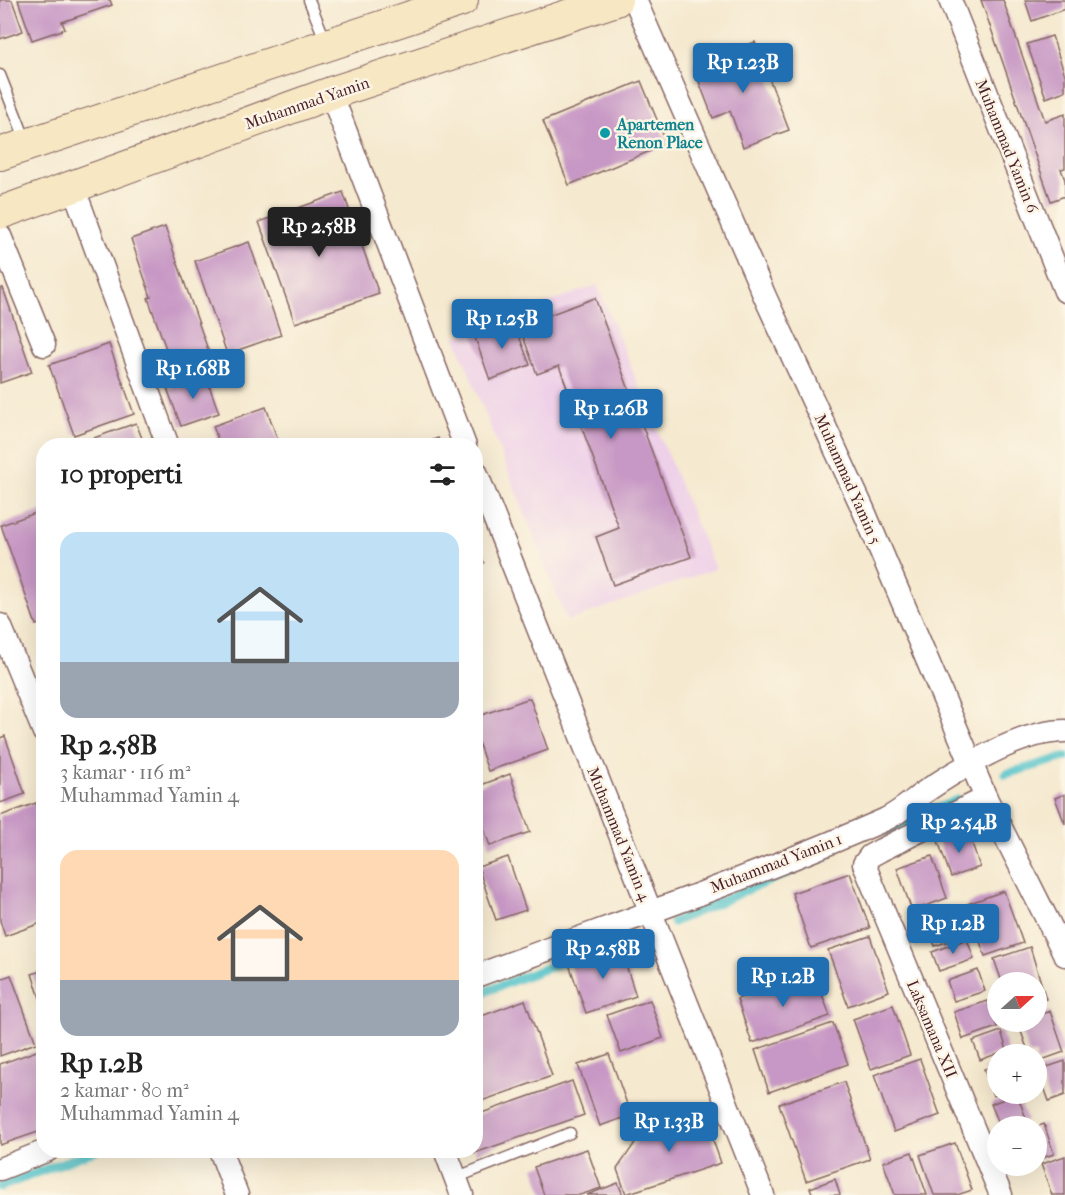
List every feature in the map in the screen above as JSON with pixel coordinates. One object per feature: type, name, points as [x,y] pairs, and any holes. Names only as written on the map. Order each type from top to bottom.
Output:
[{"type":"main road","points":[[14,150],[462,0]]},
{"type":"main road","name":"Muhammad Yamin","points":[[0,213],[331,93],[616,0]]},
{"type":"street","name":"Muhammad Yamin 5","points":[[635,0],[762,289],[863,509],[986,798],[1065,955]]},
{"type":"street","name":"Muhammad Yamin 6","points":[[950,0],[1065,291]]},
{"type":"street","points":[[331,93],[462,438]]},
{"type":"street","points":[[73,186],[165,438]]},
{"type":"street","points":[[0,236],[44,345]]},
{"type":"street","name":"Muhammad Yamin 4","points":[[483,490],[763,1195]]},
{"type":"street","points":[[0,624],[36,712]]},
{"type":"street","name":"Muhammad Yamin 1","points":[[483,973],[795,858],[887,818],[971,764],[1024,738],[1048,731],[1065,731]]},
{"type":"street","name":"Laksamana XII","points":[[986,798],[881,850],[870,856],[864,864],[1001,1195]]},
{"type":"street","points":[[0,1169],[36,1155]]},
{"type":"street","points":[[223,1158],[237,1195]]},
{"type":"street","points":[[448,1158],[459,1186]]},
{"type":"lane","points":[[309,0],[328,45]]},
{"type":"lane","points":[[0,75],[14,150]]},
{"type":"lane","points":[[459,1186],[570,1133]]},
{"type":"shaded area","points":[[597,285],[715,569],[567,621],[455,337]]},
{"type":"building","points":[[0,0],[12,0],[23,31],[0,39]]},
{"type":"building","points":[[18,0],[110,0],[112,5],[62,22],[65,29],[32,40]]},
{"type":"building","points":[[981,0],[1003,0],[1045,121],[1065,114],[1065,168],[1061,169],[1065,180],[1065,196],[1051,201]]},
{"type":"building","points":[[1025,0],[1065,0],[1065,9],[1032,21]]},
{"type":"building","points":[[1052,36],[1065,75],[1065,91],[1046,98],[1027,44]]},
{"type":"building","points":[[755,42],[789,130],[743,147],[730,111],[713,118],[693,66]]},
{"type":"building","name":"Apartemen Renon Place","points":[[641,81],[667,144],[569,185],[543,121]]},
{"type":"building","points":[[343,192],[379,294],[295,323],[259,222]]},
{"type":"building","points":[[165,227],[213,364],[176,377],[148,298],[151,297],[131,239]]},
{"type":"building","points":[[249,242],[281,335],[227,354],[195,261]]},
{"type":"building","points":[[3,288],[32,372],[0,383],[0,289]]},
{"type":"building","points":[[595,298],[691,557],[613,585],[596,537],[619,528],[559,366],[537,374],[519,326]]},
{"type":"building","points":[[513,320],[530,365],[490,380],[474,335]]},
{"type":"building","points":[[109,344],[134,414],[74,435],[49,365]]},
{"type":"building","points":[[205,374],[219,413],[181,426],[167,388]]},
{"type":"building","points":[[266,407],[277,438],[217,438],[213,426]]},
{"type":"building","points":[[136,423],[142,438],[94,438]]},
{"type":"building","points":[[36,513],[36,625],[1,525]]},
{"type":"building","points":[[530,698],[548,750],[488,771],[483,756],[483,715]]},
{"type":"building","points":[[5,736],[25,794],[0,803],[0,738]]},
{"type":"building","points":[[510,774],[530,832],[490,846],[483,826],[483,784]]},
{"type":"building","points":[[1065,794],[1065,824],[1055,798]]},
{"type":"building","points":[[36,803],[36,925],[5,936],[0,921],[0,816]]},
{"type":"building","points":[[968,831],[980,867],[951,877],[938,841]]},
{"type":"building","points":[[932,856],[947,898],[912,911],[897,868]]},
{"type":"building","points":[[508,857],[526,910],[496,920],[483,882],[483,865]]},
{"type":"building","points":[[850,873],[870,928],[811,948],[792,893]]},
{"type":"building","points":[[1004,891],[1023,943],[985,956],[967,904]]},
{"type":"building","points":[[954,913],[963,936],[935,946],[926,922]]},
{"type":"building","points":[[870,936],[889,991],[848,1006],[828,950]]},
{"type":"building","points":[[967,939],[974,959],[939,971],[932,952]]},
{"type":"building","points":[[620,947],[636,996],[586,1013],[569,964]]},
{"type":"building","points":[[1030,947],[1038,972],[999,972],[994,959]]},
{"type":"building","points":[[978,970],[985,991],[954,1001],[947,981]]},
{"type":"building","points":[[814,972],[830,1016],[752,1043],[737,999]]},
{"type":"building","points":[[36,973],[36,986],[32,974]]},
{"type":"building","points":[[11,975],[36,1043],[0,1056],[0,979]]},
{"type":"building","points":[[525,1000],[552,1076],[483,1101],[483,1015]]},
{"type":"building","points":[[650,1000],[663,1038],[621,1053],[607,1015]]},
{"type":"building","points":[[987,1001],[987,1031],[963,1039],[954,1012]]},
{"type":"building","points":[[893,1005],[910,1055],[871,1069],[853,1019]]},
{"type":"building","points":[[1050,1011],[1064,1052],[1047,1058],[1047,1044],[1025,1044],[1021,1032],[1047,1032],[1047,1012]]},
{"type":"building","points":[[833,1023],[848,1064],[769,1092],[755,1050]]},
{"type":"building","points":[[1001,1032],[1005,1044],[987,1044],[987,1057],[980,1060],[973,1041]]},
{"type":"building","points":[[36,1051],[36,1133],[0,1145],[0,1064]]},
{"type":"building","points":[[609,1054],[631,1115],[600,1126],[578,1065]]},
{"type":"building","points":[[920,1059],[940,1115],[894,1132],[874,1075]]},
{"type":"building","points":[[1065,1061],[1065,1095],[1049,1101],[1047,1095],[1047,1067]]},
{"type":"building","points":[[572,1081],[584,1115],[483,1150],[483,1113]]},
{"type":"building","points":[[844,1082],[870,1159],[806,1181],[779,1104]]},
{"type":"building","points":[[991,1104],[1021,1104],[1025,1116],[996,1116]]},
{"type":"building","points":[[702,1109],[721,1163],[626,1194],[617,1169],[641,1134]]},
{"type":"building","points":[[1047,1133],[1054,1154],[1047,1156]]},
{"type":"building","points":[[955,1143],[972,1190],[957,1195],[934,1195],[920,1155]]},
{"type":"building","points":[[587,1149],[601,1188],[580,1195],[544,1195],[534,1167]]},
{"type":"building","points":[[912,1152],[927,1195],[895,1195],[883,1162]]},
{"type":"building","points":[[1065,1156],[1065,1195],[1052,1195],[1045,1176],[1047,1162]]},
{"type":"building","points":[[835,1179],[840,1195],[813,1195],[810,1188]]},
{"type":"building","points":[[618,1183],[623,1195],[587,1195]]},
{"type":"waterway","points":[[1006,774],[1065,757]]},
{"type":"waterway","points":[[886,831],[958,800]]},
{"type":"waterway","points":[[673,922],[826,856]]},
{"type":"waterway","points":[[483,992],[628,937]]},
{"type":"waterway","points":[[0,1187],[75,1158]]},
{"type":"place","name":"Apartemen Renon Place","points":[[605,133]]}]
